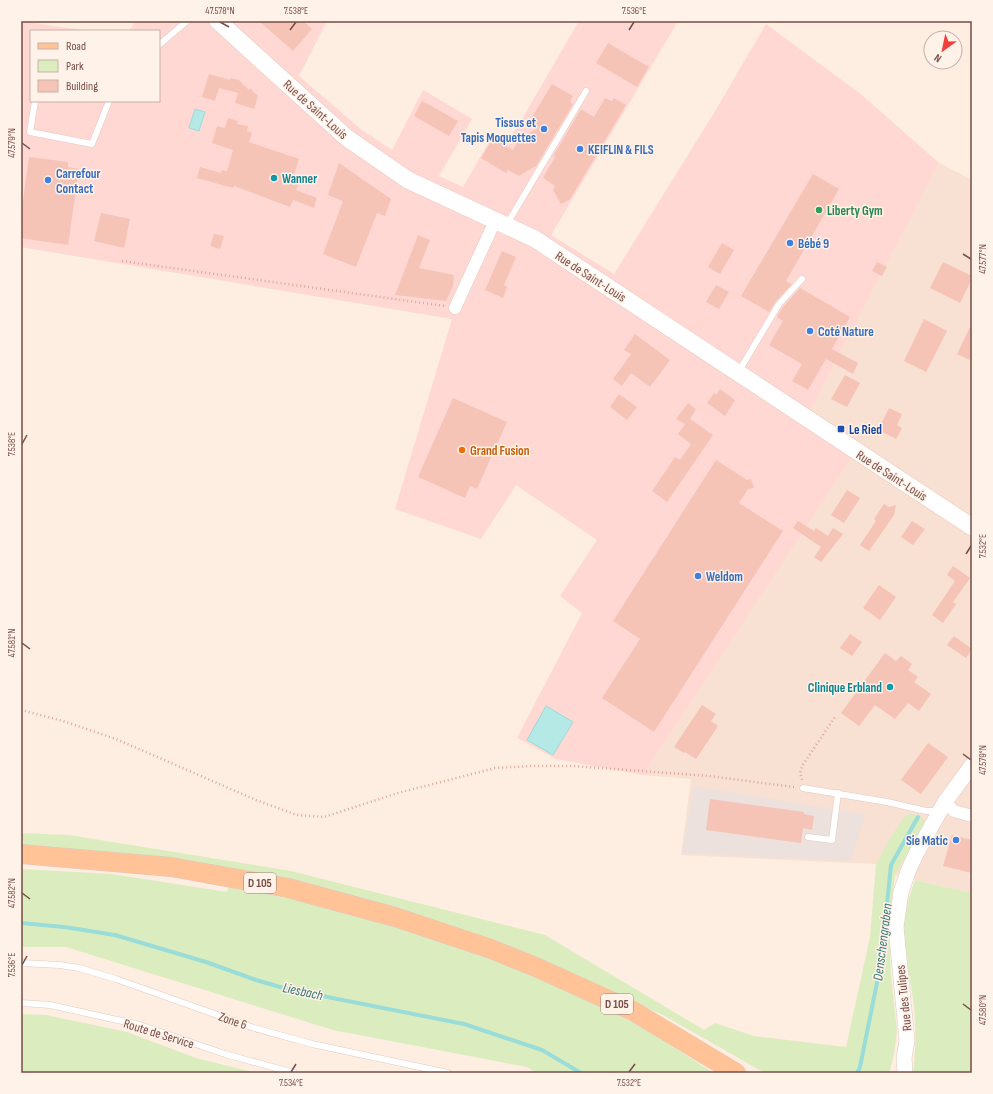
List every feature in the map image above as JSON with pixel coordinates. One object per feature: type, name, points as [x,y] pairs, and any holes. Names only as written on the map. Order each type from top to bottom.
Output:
[{"type":"main road","name":"Rue de Saint-Louis","points":[[218,21],[347,138],[408,180],[535,239],[972,527]]},
{"type":"main road","name":"D 105","points":[[21,854],[171,867],[288,888],[394,917],[491,949],[538,968],[633,1011],[736,1073]]},
{"type":"street","points":[[455,308],[500,223]]},
{"type":"street","name":"Rue des Tulipes","points":[[905,1073],[904,1058],[907,1041],[896,927],[901,892],[917,852],[943,807],[972,765]]},
{"type":"street","points":[[943,807],[972,816]]},
{"type":"street","name":"Rue des Tulipes","points":[[896,1073],[904,1058]]},
{"type":"lane","points":[[160,44],[187,21]]},
{"type":"lane","points":[[500,223],[586,91]]},
{"type":"lane","points":[[35,102],[30,132],[92,144],[109,102]]},
{"type":"lane","points":[[738,373],[778,304],[802,278]]},
{"type":"lane","points":[[803,788],[887,802],[926,812],[943,807]]},
{"type":"lane","points":[[808,837],[832,840],[838,793]]},
{"type":"lane","name":"Zone 6","points":[[21,963],[60,965],[79,968],[116,979],[254,1028],[312,1044],[448,1073]]},
{"type":"lane","name":"Route de Service","points":[[21,1003],[50,1005],[140,1025],[225,1054],[294,1073]]},
{"type":"path","points":[[122,262],[455,308]]},
{"type":"path","points":[[21,710],[63,721],[116,739],[256,800],[297,815],[324,817],[398,793],[495,768],[574,766],[709,776],[803,788],[800,773],[802,766],[835,717]]},
{"type":"shaded area","points":[[21,21],[80,30],[30,30],[30,102],[160,102],[160,30],[130,30],[136,21],[327,21],[299,76],[362,130],[392,150],[423,90],[472,119],[439,176],[463,187],[493,135],[508,143],[579,21],[678,21],[551,235],[614,274],[714,113],[766,24],[862,95],[939,163],[807,416],[851,458],[643,775],[556,759],[517,738],[582,613],[560,596],[597,540],[516,485],[481,539],[395,509],[452,319],[21,247]]},
{"type":"shaded area","points":[[939,163],[972,180],[972,893],[895,875],[876,864],[681,855],[691,779],[643,775],[850,458],[806,416]]},
{"type":"shaded area","points":[[693,786],[866,815],[850,861],[682,853]]},
{"type":"green space","points":[[910,813],[923,818],[925,822],[895,875],[889,927],[891,976],[897,1031],[894,1054],[889,1073],[765,1073],[665,1016],[528,954],[461,929],[384,905],[170,860],[98,851],[21,846],[21,833],[69,835],[291,871],[545,935],[704,1030],[715,1023],[754,1036],[846,1047],[870,937],[876,864],[903,818]]},
{"type":"green space","points":[[21,869],[112,874],[227,892],[229,886],[337,909],[489,957],[558,984],[642,1027],[714,1073],[537,1073],[527,1067],[333,1030],[66,947],[21,947]]},
{"type":"green space","points":[[915,880],[972,893],[972,1073],[913,1073],[915,1014],[905,949],[904,924],[907,905]]},
{"type":"green space","points":[[21,1014],[46,1015],[127,1032],[196,1058],[256,1073],[21,1073]]},
{"type":"water","points":[[195,109],[205,112],[199,131],[189,128]]},
{"type":"water","points":[[546,706],[573,722],[553,755],[527,740]]},
{"type":"building","points":[[259,21],[303,21],[312,29],[293,51]]},
{"type":"building","points":[[608,43],[649,67],[637,87],[596,63]]},
{"type":"building","points":[[209,74],[230,80],[230,78],[239,80],[249,90],[250,88],[258,96],[254,109],[235,103],[238,93],[219,88],[215,101],[202,97]]},
{"type":"building","name":"Tissus et Tapis Moquettes","points":[[552,84],[573,96],[570,102],[573,104],[536,166],[519,176],[508,170],[506,173],[481,158],[493,138],[513,150],[520,138],[538,128],[529,122]]},
{"type":"building","name":"KEIFLIN & FILS","points":[[605,98],[612,101],[614,98],[626,105],[572,196],[569,200],[561,204],[553,190],[555,186],[543,178],[556,155],[552,158],[581,109],[594,117]]},
{"type":"building","points":[[422,101],[458,121],[449,136],[414,116]]},
{"type":"building","points":[[228,118],[238,121],[237,124],[248,126],[247,131],[252,133],[249,142],[299,159],[293,177],[300,179],[296,190],[317,198],[314,208],[293,200],[290,207],[234,186],[233,188],[197,178],[200,167],[221,173],[222,170],[227,171],[233,150],[212,143],[217,126],[225,128]]},
{"type":"building","points":[[29,157],[68,162],[68,167],[79,169],[68,245],[21,238],[21,214]]},
{"type":"building","points":[[339,163],[391,199],[385,216],[377,213],[356,267],[323,254],[343,201],[328,195]]},
{"type":"building","name":"Bébé 9","points":[[813,174],[839,189],[786,281],[792,284],[776,301],[769,312],[741,296]]},
{"type":"building","points":[[101,213],[130,219],[124,248],[94,241]]},
{"type":"building","points":[[214,234],[224,236],[220,249],[210,246]]},
{"type":"building","points":[[418,235],[430,240],[419,268],[454,275],[453,286],[446,301],[395,295]]},
{"type":"building","points":[[722,243],[734,250],[720,274],[708,267]]},
{"type":"building","points":[[502,251],[516,257],[504,285],[507,287],[503,298],[485,290]]},
{"type":"building","points":[[877,262],[887,267],[882,276],[872,271]]},
{"type":"building","points":[[943,262],[972,276],[972,279],[960,303],[930,288]]},
{"type":"building","points":[[716,285],[729,292],[719,309],[706,302]]},
{"type":"building","name":"Coté Nature","points":[[800,288],[850,317],[832,349],[858,363],[853,374],[826,359],[808,390],[792,381],[802,364],[769,345],[783,321],[777,317],[783,307]]},
{"type":"building","points":[[924,319],[947,331],[926,372],[904,361]]},
{"type":"building","points":[[972,323],[972,361],[957,354]]},
{"type":"building","points":[[635,334],[670,360],[650,387],[631,373],[622,386],[613,379],[631,354],[624,350]]},
{"type":"building","points":[[845,375],[860,383],[847,407],[831,399]]},
{"type":"building","points":[[720,389],[735,400],[725,416],[707,403],[714,393],[716,395]]},
{"type":"building","points":[[619,394],[637,407],[627,420],[610,407]]},
{"type":"building","name":"Grand Fusion","points":[[453,398],[507,422],[477,489],[470,486],[465,498],[418,477]]},
{"type":"building","points":[[688,403],[696,409],[690,419],[713,435],[667,502],[652,491],[675,457],[680,460],[691,444],[678,434],[685,424],[676,419]]},
{"type":"building","points":[[889,408],[902,414],[897,425],[902,428],[896,439],[878,430]]},
{"type":"building","name":"Weldom","points":[[716,460],[747,480],[751,479],[754,488],[748,489],[739,503],[783,531],[654,732],[602,698],[640,639],[613,621]]},
{"type":"building","points":[[847,490],[860,498],[844,523],[831,515]]},
{"type":"building","points":[[884,504],[889,507],[896,505],[894,515],[869,551],[860,545],[876,521],[874,519]]},
{"type":"building","points":[[798,521],[814,531],[816,528],[828,536],[833,528],[843,534],[821,562],[814,557],[821,547],[793,528]]},
{"type":"building","points":[[912,521],[925,529],[913,545],[901,537]]},
{"type":"building","points":[[953,566],[970,578],[953,602],[956,604],[943,623],[932,615],[955,581],[947,575]]},
{"type":"building","points":[[879,585],[896,597],[880,620],[863,608]]},
{"type":"building","points":[[850,634],[862,642],[852,656],[840,648]]},
{"type":"building","points":[[954,636],[972,649],[966,658],[947,645]]},
{"type":"building","name":"Clinique Erbland","points":[[885,653],[896,661],[901,656],[912,664],[908,670],[918,677],[914,682],[931,694],[919,711],[908,703],[895,719],[875,705],[859,726],[841,713]]},
{"type":"building","points":[[702,705],[716,714],[711,721],[718,726],[696,759],[674,747]]},
{"type":"building","points":[[928,743],[948,757],[921,794],[901,780]]},
{"type":"building","points":[[710,799],[804,812],[804,814],[814,816],[812,830],[803,828],[801,843],[706,830]]},
{"type":"building","points":[[952,835],[972,840],[972,873],[943,866]]},
{"type":"waterway","name":"Denschengraben","points":[[857,1073],[860,1067],[881,963],[891,865],[918,817]]},
{"type":"waterway","name":"Liesbach","points":[[21,923],[64,927],[115,935],[206,962],[256,980],[287,989],[464,1024],[542,1050],[581,1073]]},
{"type":"place","name":"Tissus et Tapis Moquettes","points":[[544,129]]},
{"type":"place","name":"KEIFLIN & FILS","points":[[580,149]]},
{"type":"place","name":"Wanner","points":[[274,178]]},
{"type":"place","name":"Carrefour Contact","points":[[48,180]]},
{"type":"place","name":"Liberty Gym","points":[[819,210]]},
{"type":"place","name":"Bébé 9","points":[[790,243]]},
{"type":"place","name":"Coté Nature","points":[[810,331]]},
{"type":"place","name":"Le Ried","points":[[841,429]]},
{"type":"place","name":"Grand Fusion","points":[[462,450]]},
{"type":"place","name":"Weldom","points":[[698,576]]},
{"type":"place","name":"Clinique Erbland","points":[[890,687]]},
{"type":"place","name":"Sie Matic","points":[[956,840]]}]
